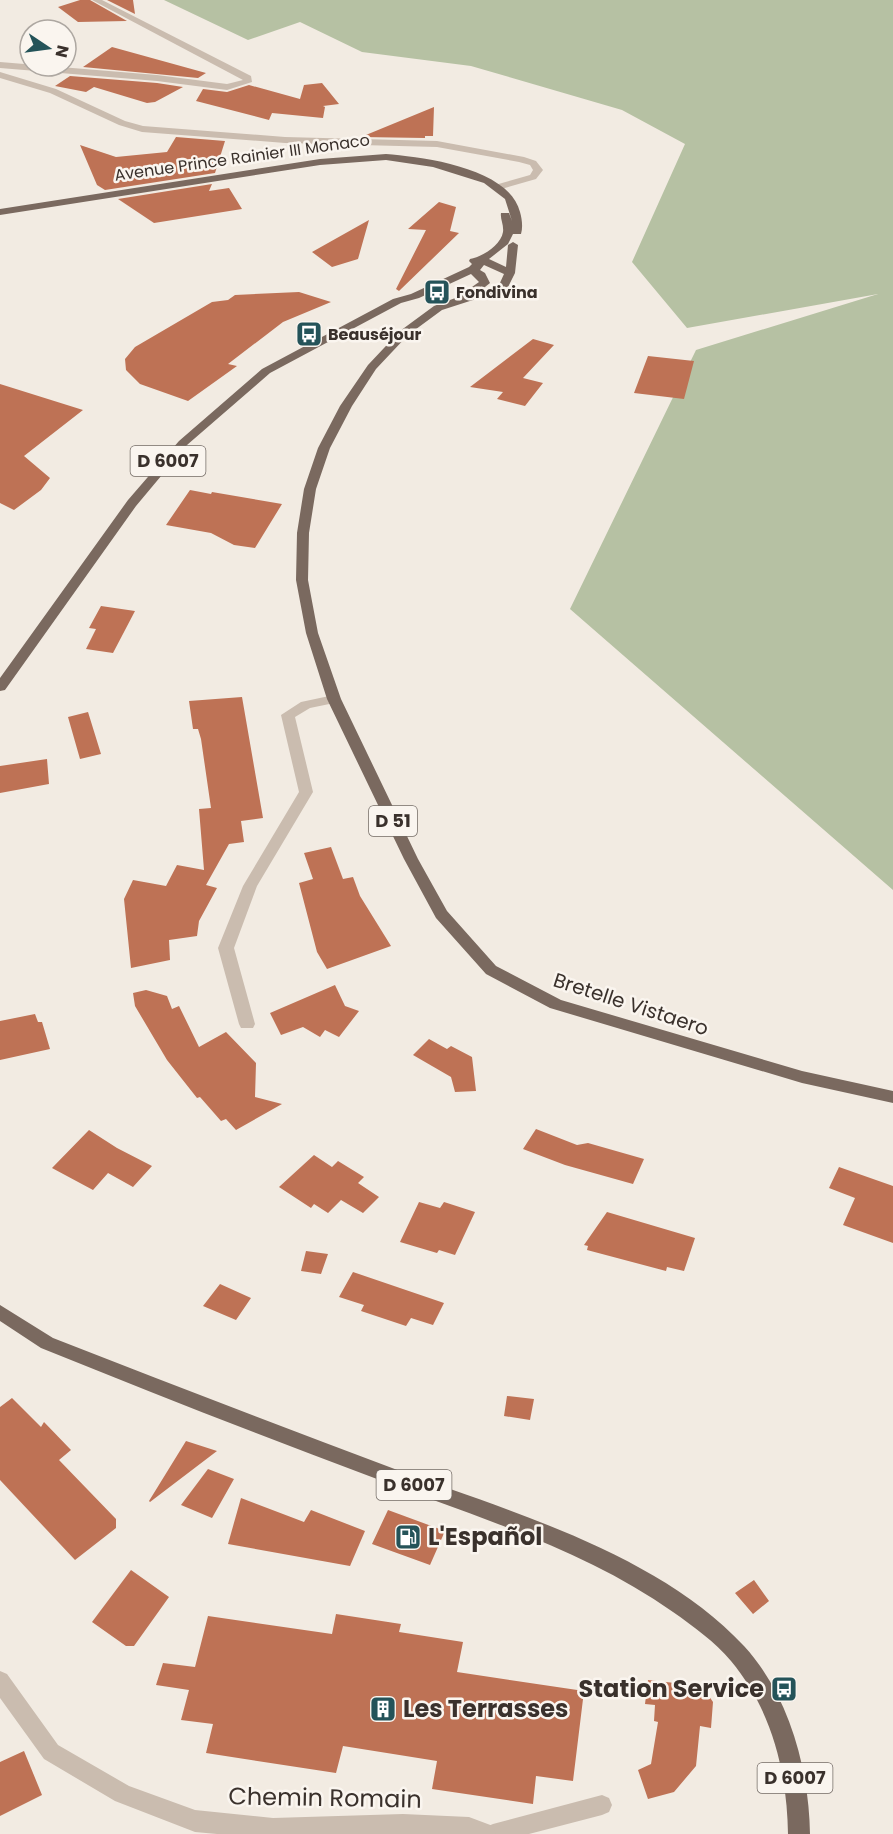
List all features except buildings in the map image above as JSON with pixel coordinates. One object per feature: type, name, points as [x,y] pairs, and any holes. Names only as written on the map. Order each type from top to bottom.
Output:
[{"type":"main road","name":"Avenue Prince Rainier III Monaco","points":[[0,212],[358,158],[389,157],[418,160],[453,168],[492,186]]},
{"type":"main road","points":[[485,261],[498,248],[510,227],[492,186]]},
{"type":"main road","points":[[485,261],[510,273],[513,246],[518,230],[517,219],[509,197],[492,186]]},
{"type":"main road","name":"D 6007","points":[[0,687],[132,503],[183,443],[266,371],[397,301],[415,296],[469,266],[492,246],[501,234],[505,215]]},
{"type":"main road","points":[[469,266],[485,261],[513,246]]},
{"type":"main road","name":"Bretelle Vistaero","points":[[462,299],[485,283],[481,275],[469,266]]},
{"type":"main road","name":"Bretelle Vistaero","points":[[510,273],[502,287],[438,308],[404,333],[372,367],[346,406],[324,448],[310,489],[303,533],[302,580],[312,633],[334,699],[411,859],[441,914],[491,970],[555,1004],[802,1077],[893,1097]]},
{"type":"main road","name":"D 6007","points":[[0,1312],[47,1343],[544,1534],[640,1578],[693,1615],[734,1649],[768,1697],[792,1755],[800,1804],[799,1834]]},
{"type":"street","points":[[0,65],[157,78],[227,87],[247,82],[248,78],[96,0]]},
{"type":"street","points":[[0,75],[53,91],[122,123],[142,129],[296,141],[436,144],[520,159],[533,163],[538,170],[533,177],[492,186]]},
{"type":"street","points":[[247,1024],[226,948],[250,886],[306,792],[288,715],[306,705],[334,699]]},
{"type":"street","name":"Chemin Romain","points":[[0,1681],[51,1752],[123,1794],[195,1821],[273,1829],[403,1825],[469,1828],[485,1834]]},
{"type":"lane","points":[[493,1834],[602,1805]]},
{"type":"green space","points":[[164,0],[893,0],[893,890],[570,609],[696,350],[878,294],[687,328],[632,262],[685,144],[622,110],[471,66],[362,52],[300,22],[248,40]]},
{"type":"place","name":"Fondivina","points":[[437,292]]},
{"type":"place","name":"Beauséjour","points":[[309,334]]},
{"type":"place","name":"L'Español","points":[[408,1537]]},
{"type":"place","name":"Station Service","points":[[784,1689]]},
{"type":"place","name":"Les Terrasses","points":[[383,1709]]}]
